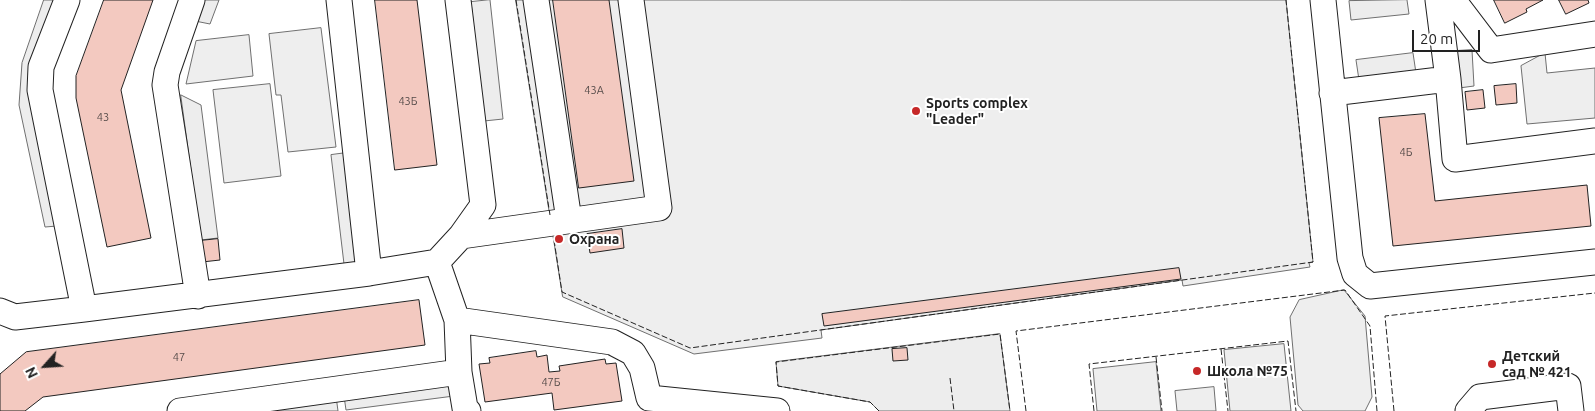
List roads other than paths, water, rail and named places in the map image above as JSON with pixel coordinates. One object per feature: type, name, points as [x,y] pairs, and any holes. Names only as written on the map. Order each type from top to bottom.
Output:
[{"type":"lane","points":[[67,0],[41,67],[40,90],[84,309]]},
{"type":"lane","points":[[192,0],[167,72],[165,85],[198,296]]},
{"type":"lane","points":[[339,0],[369,273]]},
{"type":"lane","points":[[5,319],[198,296],[436,262],[461,236],[483,205],[458,0]]},
{"type":"lane","points":[[536,0],[569,220]]},
{"type":"lane","points":[[461,236],[659,208],[630,0]]},
{"type":"lane","points":[[1323,0],[1350,258],[1355,274],[1370,286],[1595,262]]},
{"type":"lane","points":[[1438,0],[1448,79],[1454,158],[1595,141]]},
{"type":"lane","points":[[1453,0],[1491,50],[1595,34]]},
{"type":"lane","points":[[1332,93],[1448,79]]},
{"type":"lane","points":[[436,262],[457,320],[459,372],[465,408],[468,411]]},
{"type":"lane","points":[[457,320],[612,342],[632,353],[642,368],[645,405],[777,411]]},
{"type":"lane","points":[[180,411],[459,372]]},
{"type":"lane","points":[[1468,411],[1480,397],[1568,386],[1571,411]]},
{"type":"place","name":"Sports complex \"Leader\"","points":[[916,111]]},
{"type":"place","name":"Охрана","points":[[559,239]]},
{"type":"place","name":"Детский сад № 421","points":[[1492,364]]},
{"type":"place","name":"Школа №75","points":[[1197,371]]}]
